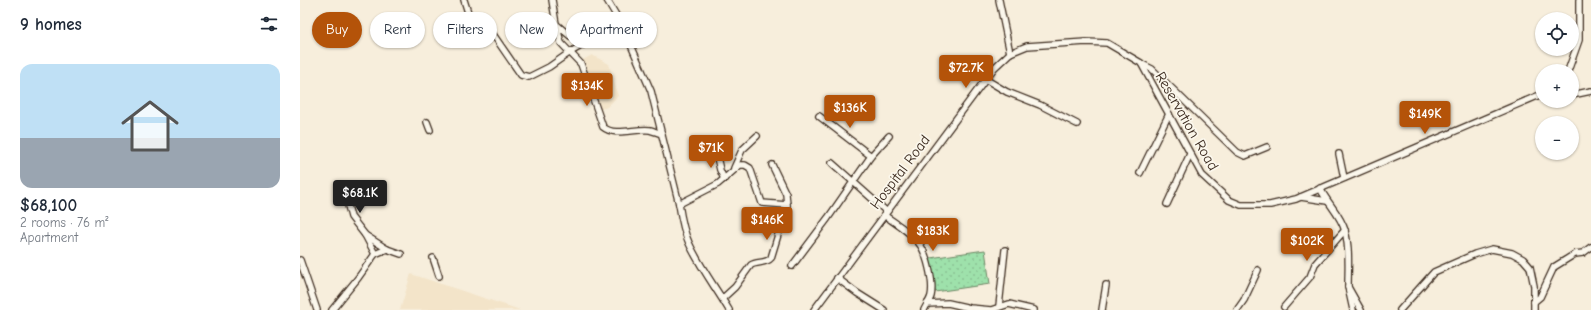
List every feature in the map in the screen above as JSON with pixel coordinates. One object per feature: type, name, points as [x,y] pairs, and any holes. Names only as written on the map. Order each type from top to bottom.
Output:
[{"type":"street","points":[[464,0],[472,22],[488,27],[521,75],[529,77],[549,67],[577,48]]},
{"type":"street","points":[[552,0],[554,12]]},
{"type":"street","points":[[607,0],[614,12]]},
{"type":"street","points":[[999,0],[1010,53]]},
{"type":"street","points":[[1570,64],[1579,40],[1578,0]]},
{"type":"street","points":[[558,26],[566,33]]},
{"type":"street","points":[[558,32],[561,43],[569,53],[582,64],[603,127],[608,131],[614,132],[649,130],[662,134]]},
{"type":"street","name":"Reservation Road","points":[[1010,53],[1027,46],[1086,42],[1107,43],[1141,63],[1202,175],[1229,200],[1241,204],[1270,205],[1300,197],[1535,100]]},
{"type":"street","points":[[632,48],[651,91],[679,204],[682,222],[689,242],[705,272],[723,298],[729,310]]},
{"type":"street","name":"Hospital Road","points":[[814,310],[985,79],[1010,53]]},
{"type":"street","points":[[1141,63],[1152,70],[1237,152],[1245,156],[1267,147]]},
{"type":"street","points":[[985,79],[1007,92],[1040,105],[1077,124]]},
{"type":"street","points":[[1579,93],[1591,90]]},
{"type":"street","points":[[1140,173],[1169,114]]},
{"type":"street","points":[[819,116],[871,156]]},
{"type":"street","points":[[427,122],[430,130]]},
{"type":"street","points":[[734,169],[742,150],[757,136]]},
{"type":"street","points":[[792,266],[828,218],[871,156],[889,136]]},
{"type":"street","points":[[716,153],[724,179]]},
{"type":"street","points":[[1167,204],[1190,154]]},
{"type":"street","points":[[1339,154],[1344,178]]},
{"type":"street","points":[[832,163],[853,181],[885,213],[919,242],[926,256],[930,276],[931,296],[924,310]]},
{"type":"street","points":[[679,204],[718,184],[734,169],[745,164],[750,168],[762,203],[787,205]]},
{"type":"street","points":[[723,298],[735,287],[751,265],[754,263],[768,261],[771,258],[787,205],[786,194],[772,165]]},
{"type":"street","points":[[1320,188],[1327,201],[1334,208],[1345,230],[1348,287],[1354,310]]},
{"type":"street","points":[[1300,197],[1327,201]]},
{"type":"street","points":[[346,198],[351,217],[365,235],[375,254]]},
{"type":"street","points":[[1284,307],[1310,276],[1315,264],[1345,230]]},
{"type":"street","points":[[365,235],[387,249],[401,254]]},
{"type":"street","points":[[1534,302],[1540,297],[1554,267],[1575,254],[1583,253],[1591,247]]},
{"type":"street","points":[[332,310],[375,254],[387,249]]},
{"type":"street","points":[[1400,310],[1434,272],[1475,254],[1492,249],[1512,253],[1523,259],[1530,267],[1534,286],[1534,310]]},
{"type":"street","points":[[999,306],[1005,250]]},
{"type":"street","points":[[433,258],[439,276]]},
{"type":"street","points":[[300,260],[317,310]]},
{"type":"street","points":[[1237,310],[1244,300],[1258,270]]},
{"type":"street","points":[[837,278],[884,310]]},
{"type":"street","points":[[1102,310],[1106,285]]},
{"type":"street","points":[[1348,287],[1361,310]]},
{"type":"street","points":[[927,304],[948,303],[970,308],[991,310],[999,306],[1009,304],[1034,310]]},
{"type":"shaded area","points":[[592,55],[609,64],[618,96],[607,107],[599,110],[581,61]]},
{"type":"shaded area","points":[[411,274],[502,304],[520,310],[400,310]]},
{"type":"green space","points":[[985,250],[990,284],[935,292],[930,258]]}]
